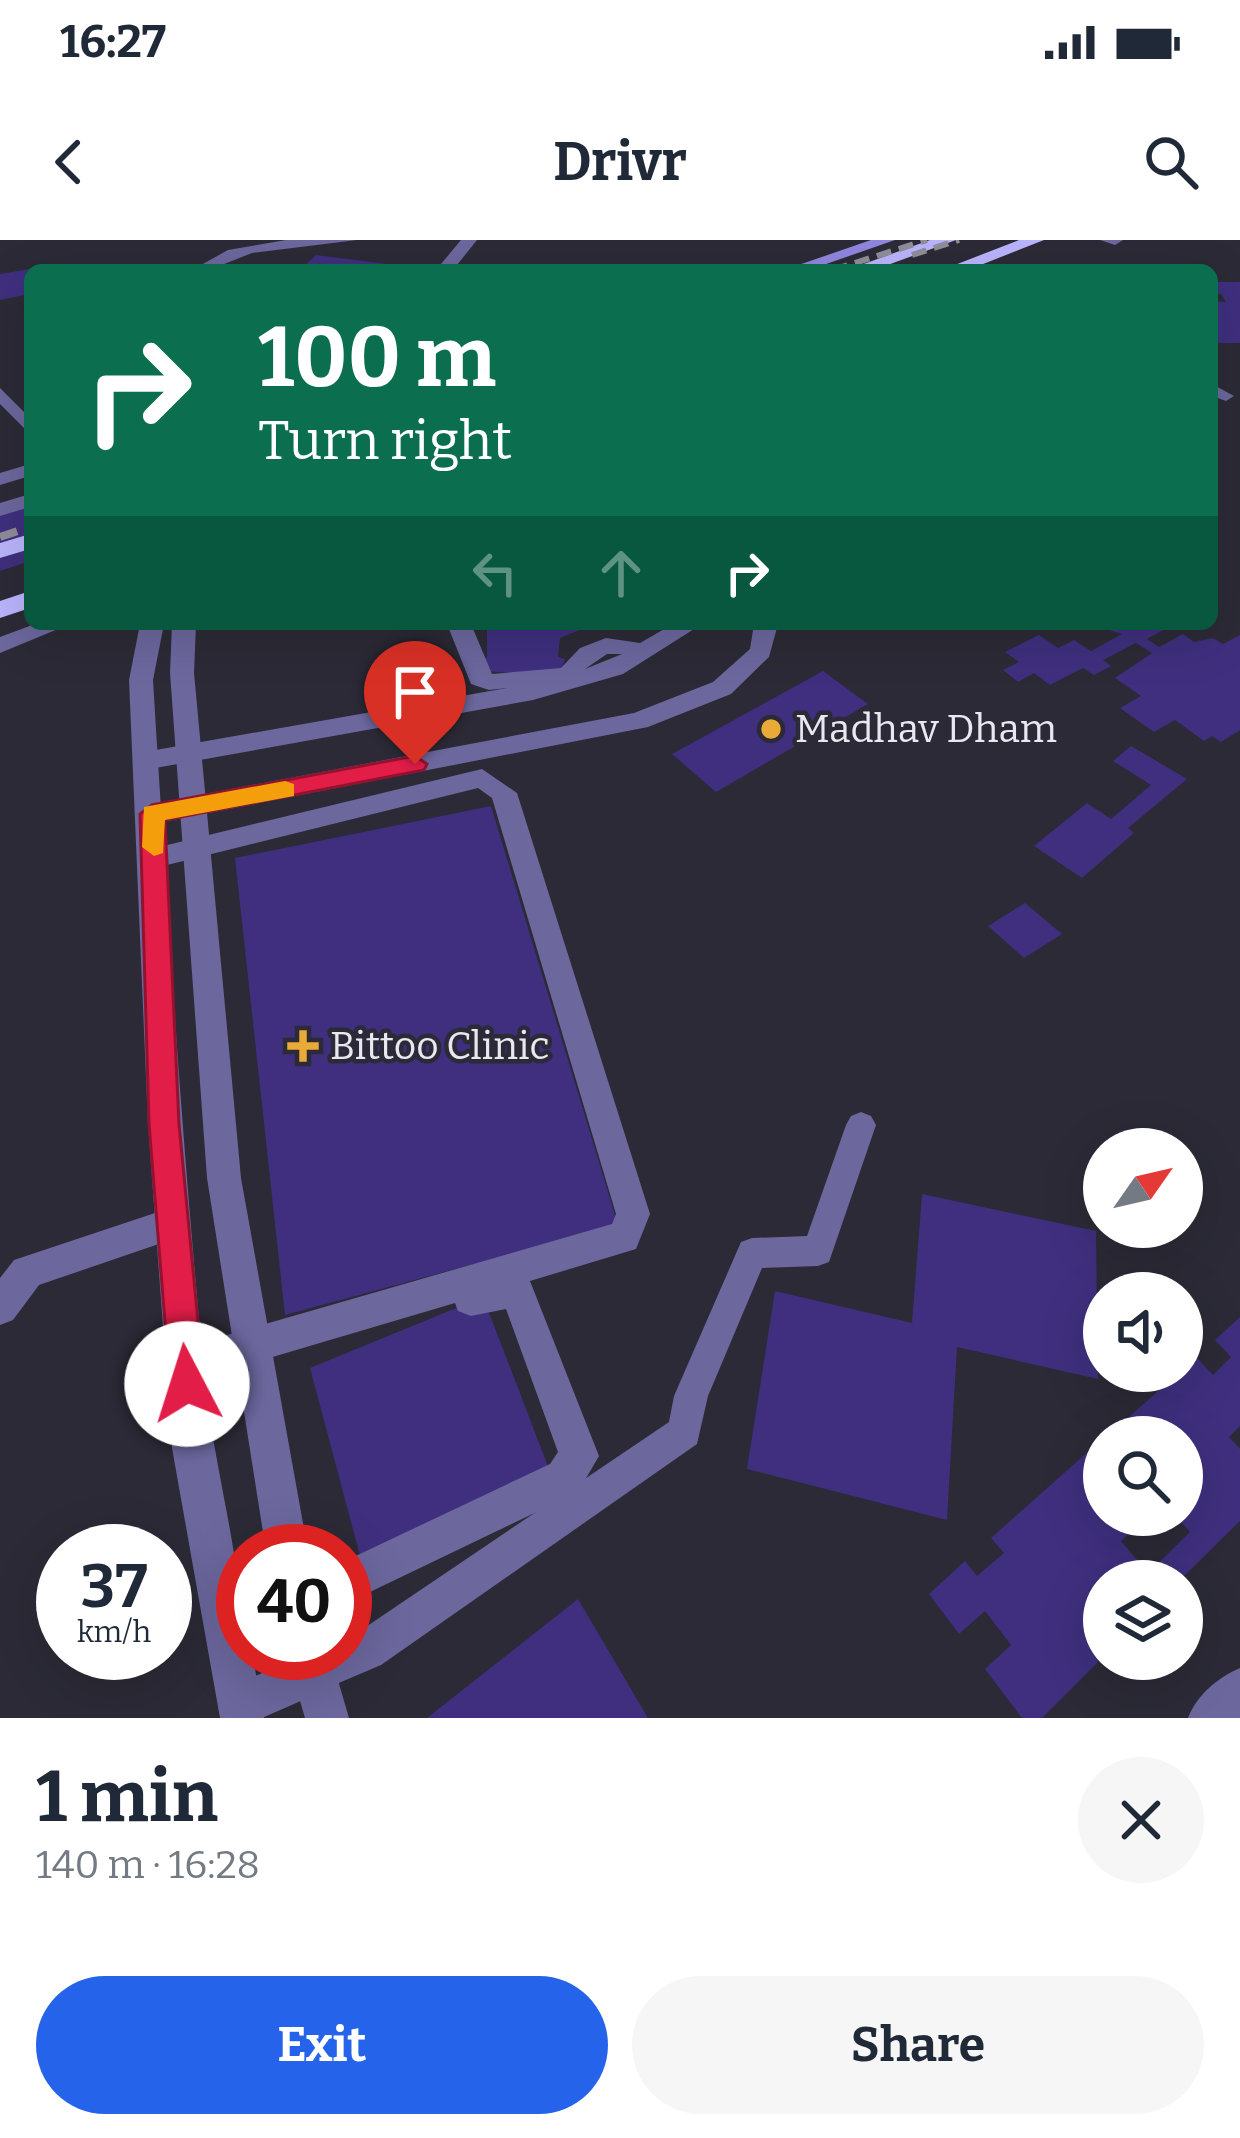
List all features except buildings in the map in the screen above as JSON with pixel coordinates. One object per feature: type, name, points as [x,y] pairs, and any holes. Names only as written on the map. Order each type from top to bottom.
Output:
[{"type":"highway","points":[[874,264],[947,240]]},
{"type":"highway","points":[[968,264],[1035,240]]},
{"type":"main road","points":[[811,264],[886,240]]},
{"type":"street","points":[[449,264],[469,240]]},
{"type":"street","points":[[474,264],[493,240]]},
{"type":"street","points":[[0,645],[41,630]]},
{"type":"street","points":[[151,630],[141,680],[150,760],[173,1222],[192,1448],[241,1712],[286,1680]]},
{"type":"street","points":[[184,630],[182,673],[224,1178],[250,1356],[282,1524]]},
{"type":"street","points":[[462,630],[480,678],[489,682],[568,675],[578,658],[612,644],[636,650]]},
{"type":"street","points":[[150,760],[532,692],[615,668],[636,650],[678,630]]},
{"type":"street","points":[[152,814],[639,721],[722,688],[761,652],[765,630]]},
{"type":"street","points":[[155,859],[482,778],[504,793],[633,1214],[624,1237],[250,1356]]},
{"type":"street","points":[[162,1056],[214,1048]]},
{"type":"street","points":[[0,1307],[27,1272],[173,1222]]},
{"type":"street","points":[[186,1374],[499,1289],[519,1295],[580,1456],[564,1478],[372,1570]]},
{"type":"street","points":[[315,1680],[327,1718]]},
{"type":"street","points":[[1210,1718],[1240,1690]]},
{"type":"lane","points":[[207,264],[218,255],[273,242],[350,240]]},
{"type":"lane","points":[[0,393],[24,422]]},
{"type":"lane","points":[[372,1648],[685,1432],[691,1396],[752,1253],[818,1251],[861,1125]]},
{"type":"railway","points":[[852,264],[927,240]]},
{"type":"railway","points":[[912,255],[959,240]]},
{"type":"railway","points":[[0,537],[24,529]]},
{"type":"slow traffic","points":[[154,847],[152,814],[285,790]]},
{"type":"place","name":"Madhav Dham","points":[[771,729]]},
{"type":"place","name":"Bittoo Clinic","points":[[303,1046]]},
{"type":"route","points":[[187,1384],[164,1124],[152,814],[415,764]]}]
